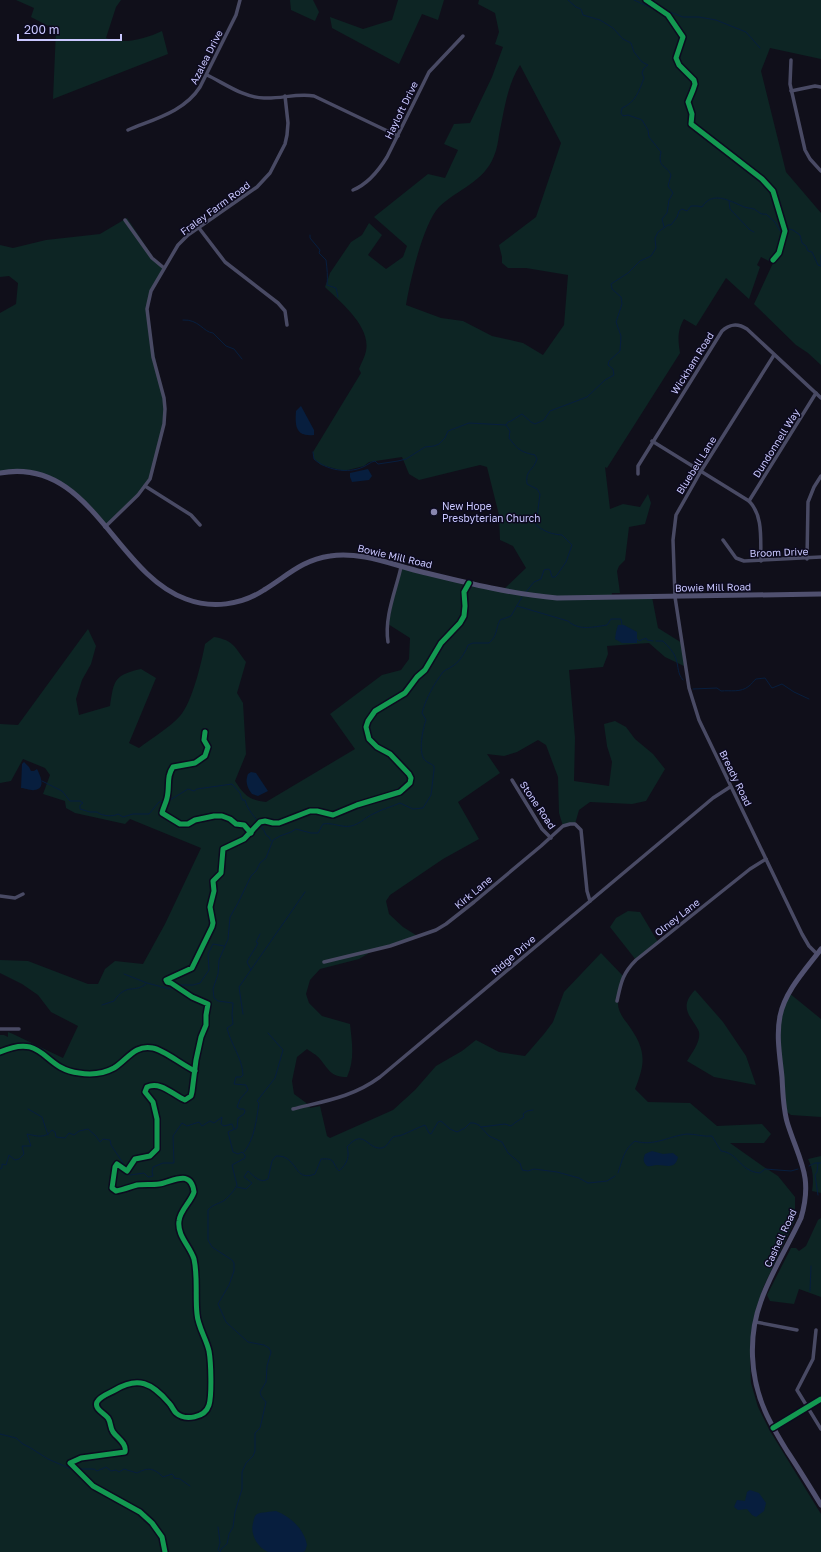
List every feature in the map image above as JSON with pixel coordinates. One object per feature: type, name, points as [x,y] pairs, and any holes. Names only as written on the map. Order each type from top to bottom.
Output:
[{"type":"street","name":"Azalea Drive","points":[[128,130],[185,105],[194,97],[236,15],[240,0]]},
{"type":"street","name":"Hayloft Drive","points":[[353,190],[365,183],[382,166],[429,72],[463,36]]},
{"type":"street","points":[[791,60],[791,91],[805,150],[810,159],[821,171]]},
{"type":"street","points":[[206,75],[255,97],[265,98],[304,94],[314,96],[398,136]]},
{"type":"street","points":[[791,91],[815,86],[821,87]]},
{"type":"street","name":"Fraley Farm Road","points":[[104,527],[138,495],[150,479],[165,416],[164,398],[153,357],[147,309],[151,291],[178,245],[188,235],[257,187],[270,173],[285,144],[287,135],[288,123],[285,96]]},
{"type":"street","points":[[125,220],[152,258],[164,268]]},
{"type":"street","points":[[199,228],[225,262],[278,303],[285,311],[287,325]]},
{"type":"street","name":"Wickham Road","points":[[638,474],[638,466],[652,442],[722,331],[726,328],[736,325],[744,327],[821,398]]},
{"type":"street","name":"Bluebell Lane","points":[[675,597],[673,540],[676,515],[701,471],[774,355]]},
{"type":"street","name":"Dundonnell Way","points":[[749,501],[816,393]]},
{"type":"street","points":[[652,442],[749,501],[756,509],[759,520],[761,561]]},
{"type":"street","name":"Bowie Mill Road","points":[[0,473],[16,471],[42,475],[62,484],[84,502],[104,527],[157,583],[171,593],[186,599],[207,604],[237,602],[264,590],[304,563],[342,554],[362,557],[490,588],[530,595],[579,599],[821,594]]},
{"type":"street","points":[[807,559],[808,502],[814,487],[821,476]]},
{"type":"street","points":[[145,486],[191,515],[200,525]]},
{"type":"street","name":"Broom Drive","points":[[723,540],[738,559],[744,561],[807,559],[821,557]]},
{"type":"street","points":[[388,642],[387,632],[389,615],[401,567]]},
{"type":"street","name":"Bready Road","points":[[675,597],[692,701],[699,720],[802,934],[809,946],[819,952]]},
{"type":"street","name":"Stone Road","points":[[512,780],[542,829],[551,838]]},
{"type":"street","name":"Ridge Drive","points":[[293,1109],[349,1095],[372,1083],[713,798],[730,787]]},
{"type":"street","name":"Kirk Lane","points":[[324,962],[419,937],[446,924],[551,838],[563,826],[570,824],[574,824],[581,830],[587,891],[590,900]]},
{"type":"street","name":"Olney Lane","points":[[617,1001],[623,976],[627,969],[636,960],[750,869],[766,859]]},
{"type":"street","points":[[0,896],[15,898],[23,894]]},
{"type":"street","name":"Cashell Road","points":[[819,952],[789,993],[784,1004],[779,1025],[778,1037],[787,1124],[803,1163],[806,1179],[804,1208],[795,1231],[760,1302],[753,1339],[752,1354],[756,1380],[765,1411],[773,1428],[821,1505]]},
{"type":"street","points":[[0,1029],[19,1028]]},
{"type":"street","points":[[756,1322],[797,1330]]},
{"type":"street","points":[[816,1330],[813,1359],[797,1390],[821,1429]]},
{"type":"street","points":[[773,1428],[821,1399]]},
{"type":"green space","points":[[16,0],[121,0],[116,7],[106,38],[127,41],[149,36],[162,31],[168,54],[53,99],[56,30],[31,17],[34,8]]},
{"type":"green space","points":[[290,0],[313,0],[319,12],[315,21],[291,10]]},
{"type":"green space","points":[[398,0],[444,0],[438,20],[422,14],[399,64],[332,28],[330,17],[363,29],[392,20]]},
{"type":"green space","points":[[479,0],[821,0],[821,59],[770,48],[761,71],[786,172],[821,213],[821,365],[808,353],[796,345],[754,304],[773,263],[761,257],[757,265],[760,267],[749,299],[726,278],[696,326],[684,319],[680,328],[679,336],[680,353],[607,468],[605,467],[610,509],[623,504],[640,507],[648,494],[651,503],[645,524],[629,527],[625,560],[619,566],[617,571],[620,593],[612,593],[611,598],[652,597],[658,628],[682,643],[686,667],[665,657],[649,643],[607,646],[608,654],[603,667],[569,670],[575,738],[574,781],[609,786],[612,762],[607,746],[604,724],[615,721],[626,727],[635,739],[653,754],[665,769],[646,801],[632,804],[590,802],[579,810],[575,824],[563,826],[559,813],[558,777],[546,745],[538,740],[517,752],[504,756],[487,754],[500,773],[458,802],[479,839],[443,859],[390,895],[386,901],[389,914],[403,927],[419,937],[374,950],[359,959],[320,969],[310,980],[306,994],[309,1003],[322,1016],[350,1024],[352,1057],[350,1070],[347,1077],[342,1077],[337,1076],[328,1070],[316,1055],[307,1049],[297,1057],[292,1081],[294,1094],[309,1105],[310,1108],[320,1106],[327,1136],[330,1138],[393,1110],[415,1090],[436,1066],[462,1051],[476,1040],[499,1052],[525,1056],[553,1022],[564,992],[601,953],[623,976],[618,995],[618,1007],[641,1047],[641,1070],[635,1089],[648,1102],[690,1103],[717,1126],[762,1124],[771,1134],[764,1143],[730,1143],[778,1176],[795,1197],[795,1220],[763,1288],[754,1317],[751,1337],[751,1383],[758,1407],[770,1431],[821,1514],[821,1552],[0,1552],[0,1035],[8,1037],[8,1032],[63,1058],[78,1026],[51,1012],[38,995],[22,984],[0,973],[0,960],[28,961],[88,984],[98,984],[105,969],[115,961],[143,964],[165,924],[201,848],[130,819],[125,824],[75,813],[66,808],[65,801],[43,794],[50,775],[45,768],[23,759],[11,781],[0,783],[0,724],[18,725],[88,629],[96,646],[91,664],[82,680],[76,699],[79,715],[110,706],[114,684],[120,676],[141,669],[156,678],[129,743],[139,748],[166,729],[180,716],[189,702],[199,671],[205,644],[214,637],[220,638],[230,642],[246,662],[237,693],[243,703],[246,754],[235,781],[241,790],[248,796],[255,800],[266,802],[355,749],[330,714],[382,675],[401,670],[409,659],[410,638],[388,624],[401,567],[502,591],[526,568],[513,546],[500,540],[499,515],[487,467],[480,465],[419,480],[409,474],[402,457],[369,462],[364,466],[344,471],[321,465],[314,459],[313,452],[361,373],[359,369],[366,351],[364,333],[359,324],[346,307],[325,287],[330,273],[351,242],[362,235],[369,223],[382,235],[368,255],[386,269],[403,257],[407,246],[374,217],[428,174],[445,178],[458,150],[444,144],[454,124],[470,123],[492,77],[503,47],[495,44],[499,32],[495,13],[478,4]],"holes":[[[520,65],[561,143],[536,217],[499,245],[502,263],[508,268],[526,268],[568,275],[564,325],[543,355],[523,343],[492,336],[463,321],[441,318],[406,305],[418,253],[433,215],[439,207],[477,179],[490,165],[497,146],[509,90]]]},
{"type":"green space","points":[[127,218],[153,257],[164,268],[151,291],[147,309],[158,375],[164,398],[164,424],[150,479],[105,527],[72,490],[42,475],[0,473],[0,313],[16,304],[18,283],[9,276],[0,277],[0,245],[13,248],[46,240],[100,234]]},
{"type":"green space","points":[[628,911],[640,912],[658,942],[636,960],[610,927],[616,918]]},
{"type":"green space","points":[[695,990],[723,1022],[746,1056],[756,1085],[714,1077],[687,1061],[699,1039],[699,1031],[687,1010],[687,1003]]},
{"type":"green space","points":[[789,993],[821,1019],[821,1117],[791,1115],[785,1110],[779,1025]]},
{"type":"green space","points":[[821,1156],[821,1193],[812,1191],[813,1174],[808,1159]]},
{"type":"green space","points":[[821,1218],[821,1297],[799,1289],[794,1304],[770,1301],[767,1295],[791,1248],[796,1248],[799,1251],[806,1246],[818,1220]]},
{"type":"water","points":[[301,406],[314,430],[314,435],[303,434],[296,425],[296,411]]},
{"type":"water","points":[[368,469],[372,476],[369,480],[352,482],[350,473]]},
{"type":"water","points":[[618,625],[624,625],[637,632],[637,643],[622,643],[615,639]]},
{"type":"water","points":[[24,762],[31,771],[37,769],[42,781],[38,789],[33,790],[21,788],[22,764]]},
{"type":"water","points":[[251,772],[256,773],[268,791],[258,796],[252,794],[247,782],[248,774]]},
{"type":"water","points":[[652,1151],[663,1154],[673,1153],[678,1157],[677,1161],[675,1164],[670,1166],[647,1166],[644,1162],[644,1156]]},
{"type":"water","points":[[750,1490],[759,1493],[766,1503],[764,1511],[756,1517],[747,1509],[738,1510],[734,1507],[737,1500],[745,1501],[747,1492]]},
{"type":"water","points":[[276,1511],[292,1520],[300,1529],[307,1545],[305,1551],[268,1552],[264,1550],[255,1540],[252,1527],[255,1516],[259,1513]]},
{"type":"waterway","points":[[568,0],[576,7],[581,9],[583,15],[600,20],[613,28],[623,39],[631,43],[634,52],[642,62],[648,65],[644,68],[642,73],[644,78],[636,96],[631,103],[622,108],[621,113],[623,116],[628,115],[642,120],[648,130],[649,137],[661,152],[661,164],[671,175],[668,186],[673,193],[669,200],[667,213],[662,219],[664,227]]},
{"type":"waterway","points":[[634,0],[652,8],[667,11],[683,17],[699,17],[716,20],[746,32],[760,48]]},
{"type":"waterway","points":[[525,593],[534,582],[541,579],[544,570],[550,570],[552,577],[557,575],[566,562],[572,545],[562,535],[548,532],[536,525],[540,494],[537,489],[527,484],[527,476],[537,459],[535,455],[526,453],[515,445],[509,438],[510,431],[506,425],[508,422],[522,414],[535,424],[544,420],[550,411],[587,397],[605,380],[614,375],[613,369],[608,365],[609,361],[620,351],[621,336],[616,322],[622,304],[621,297],[612,289],[611,284],[628,273],[640,261],[651,256],[656,248],[655,238],[658,232],[668,225],[671,225],[677,217],[679,211],[682,209],[687,211],[691,206],[702,207],[710,199],[726,199],[754,209],[761,214],[766,214],[775,222],[782,234],[786,233],[789,229],[793,230],[800,235],[802,243],[806,246],[808,251],[812,252],[818,265],[821,266]]},
{"type":"waterway","points":[[729,201],[730,209],[750,230],[754,232]]},
{"type":"waterway","points":[[310,235],[310,238],[320,250],[319,253],[326,260],[327,285],[336,288],[338,297]]},
{"type":"waterway","points":[[821,255],[821,266]]},
{"type":"waterway","points":[[183,320],[193,321],[209,332],[213,333],[226,346],[234,349],[242,359]]},
{"type":"waterway","points":[[313,452],[314,459],[325,466],[337,470],[351,470],[363,467],[375,461],[378,464],[406,459],[425,447],[439,444],[445,438],[448,431],[469,423],[506,425]]},
{"type":"waterway","points":[[220,1552],[221,1549],[227,1544],[229,1534],[233,1527],[235,1512],[242,1489],[242,1472],[246,1463],[253,1456],[255,1451],[255,1433],[260,1428],[266,1402],[261,1396],[260,1392],[266,1382],[267,1366],[271,1352],[269,1348],[264,1345],[248,1342],[226,1322],[218,1304],[229,1285],[234,1271],[234,1263],[232,1260],[212,1247],[208,1240],[208,1210],[212,1206],[225,1200],[235,1189],[237,1185],[232,1165],[245,1158],[245,1155],[242,1152],[238,1154],[233,1152],[228,1132],[237,1128],[238,1118],[244,1114],[244,1109],[237,1107],[240,1099],[248,1090],[246,1085],[234,1084],[236,1077],[241,1077],[243,1075],[241,1062],[227,1028],[233,1024],[233,1003],[218,1001],[214,998],[213,989],[218,974],[219,960],[228,939],[230,917],[251,876],[256,871],[260,863],[266,858],[273,840],[280,836],[296,829],[311,833],[318,833],[323,824],[351,826],[376,812],[400,803],[413,809],[423,808],[431,795],[434,766],[423,758],[421,748],[422,735],[426,720],[422,713],[433,686],[443,672],[459,660],[468,645],[473,643],[489,643],[495,635],[500,620],[511,616],[522,597]]},
{"type":"waterway","points":[[517,606],[568,621],[581,627],[607,625],[611,619],[621,619],[622,625]]},
{"type":"waterway","points":[[637,639],[639,641],[646,638],[647,640],[653,641]]},
{"type":"waterway","points":[[656,641],[663,641],[669,647],[675,656],[680,675],[683,680]]},
{"type":"waterway","points":[[693,689],[717,688],[721,691],[743,690],[756,679],[765,678],[772,688],[782,684],[809,699]]},
{"type":"waterway","points":[[42,781],[62,791],[70,801],[80,801],[83,803],[80,805],[80,809],[90,812],[97,812],[107,816],[118,814],[123,817],[133,814],[149,814],[159,802],[170,800],[188,789],[194,791],[197,789],[232,784],[240,793],[242,800],[245,800],[249,809],[271,841]]},
{"type":"waterway","points":[[243,1014],[239,987],[305,892]]},
{"type":"waterway","points":[[251,970],[247,962],[258,943],[256,942],[260,934]]},
{"type":"waterway","points":[[124,974],[147,983],[170,989],[177,985],[193,985],[200,983],[209,970],[208,954],[213,944],[224,946]]},
{"type":"waterway","points":[[102,1005],[114,1001],[126,990],[141,987],[146,984]]},
{"type":"waterway","points":[[244,1152],[251,1141],[259,1103],[257,1101],[275,1078],[283,1050],[268,1033]]},
{"type":"waterway","points":[[28,1109],[42,1117],[48,1135]]},
{"type":"waterway","points":[[481,1127],[505,1124],[511,1126],[524,1117],[523,1114],[527,1111],[533,1110]]},
{"type":"waterway","points":[[0,1169],[2,1168],[2,1164],[6,1165],[9,1155],[15,1160],[19,1159],[24,1154],[22,1146],[31,1146],[27,1134],[44,1136],[52,1130],[55,1132],[56,1137],[65,1138],[69,1133],[74,1135],[79,1131],[88,1129],[100,1142],[103,1139],[110,1140],[111,1145],[125,1166],[124,1172],[130,1175],[144,1173],[148,1177],[153,1176],[153,1167],[163,1163],[174,1163],[173,1136],[182,1123],[187,1126],[199,1122],[202,1126],[210,1121],[214,1123],[222,1117],[221,1124],[224,1126],[232,1124],[234,1129]]},
{"type":"waterway","points":[[237,1187],[246,1189],[252,1183],[244,1177],[248,1171],[262,1181],[268,1179],[272,1161],[276,1156],[286,1158],[301,1174],[309,1176],[315,1174],[321,1159],[329,1159],[333,1161],[339,1171],[347,1160],[347,1147],[353,1141],[362,1139],[377,1148],[382,1148],[387,1145],[393,1137],[402,1135],[425,1125],[431,1134],[438,1122],[441,1121],[450,1129],[457,1132],[465,1128],[470,1123],[479,1125],[489,1136],[502,1142],[508,1153],[520,1163],[522,1170],[528,1171],[534,1169],[557,1172],[579,1178],[588,1183],[607,1181],[615,1176]]},
{"type":"waterway","points":[[618,1173],[626,1151],[635,1141],[648,1143],[687,1134],[712,1136],[721,1151],[732,1155],[743,1166],[753,1172],[760,1173],[765,1169],[791,1171],[798,1169]]},
{"type":"waterway","points":[[809,1166],[815,1163],[821,1163]]},
{"type":"waterway","points":[[818,1163],[817,1172],[815,1175],[818,1195]]},
{"type":"waterway","points":[[810,1291],[811,1266]]},
{"type":"waterway","points":[[0,1434],[16,1438],[48,1459],[71,1469],[94,1469],[97,1471],[106,1467],[111,1471],[116,1470],[119,1472],[124,1469],[137,1473],[151,1469],[163,1477],[172,1474],[174,1478],[180,1479],[190,1486]]},
{"type":"waterway","points":[[218,1527],[220,1543],[218,1550],[220,1552]]},
{"type":"cycle path","points":[[646,0],[668,15],[683,37],[676,58],[679,65],[694,80],[695,84],[688,102],[692,114],[691,124],[762,179],[773,191],[785,231],[779,253],[773,260]]},
{"type":"cycle path","points":[[165,1552],[162,1537],[152,1523],[140,1512],[93,1486],[70,1463],[81,1458],[125,1452],[125,1446],[112,1430],[110,1421],[98,1409],[96,1404],[103,1396],[123,1386],[131,1383],[151,1386],[163,1396],[176,1413],[184,1417],[194,1417],[203,1413],[207,1409],[210,1400],[210,1356],[208,1346],[200,1328],[196,1307],[196,1273],[194,1259],[182,1236],[179,1226],[181,1213],[194,1192],[192,1185],[189,1180],[180,1178],[159,1184],[137,1185],[116,1191],[112,1188],[115,1167],[117,1164],[127,1171],[135,1159],[150,1156],[157,1149],[157,1119],[153,1102],[145,1092],[147,1087],[162,1087],[185,1100],[191,1096],[196,1060],[201,1037],[206,1025],[208,1004],[192,997],[166,980],[192,968],[212,927],[213,923],[210,907],[214,891],[213,881],[221,873],[223,849],[244,839],[260,822],[265,821],[279,823],[310,811],[333,815],[357,805],[400,792],[410,783],[411,778],[409,774],[390,754],[377,747],[369,739],[366,727],[375,711],[405,693],[417,677],[425,670],[441,643],[460,623],[464,616],[464,592],[469,583]]},
{"type":"cycle path","points":[[205,732],[204,740],[208,747],[205,756],[195,763],[173,767],[169,778],[167,798],[162,813],[180,824],[188,824],[195,820],[222,816],[230,819],[236,824],[244,825],[251,833]]},
{"type":"cycle path","points":[[0,1052],[15,1047],[26,1046],[35,1049],[57,1065],[67,1070],[92,1074],[106,1072],[119,1065],[136,1050],[147,1047],[157,1049],[195,1071]]},
{"type":"cycle path","points":[[773,1428],[821,1399]]},
{"type":"place","name":"New Hope Presbyterian Church","points":[[434,512]]}]
